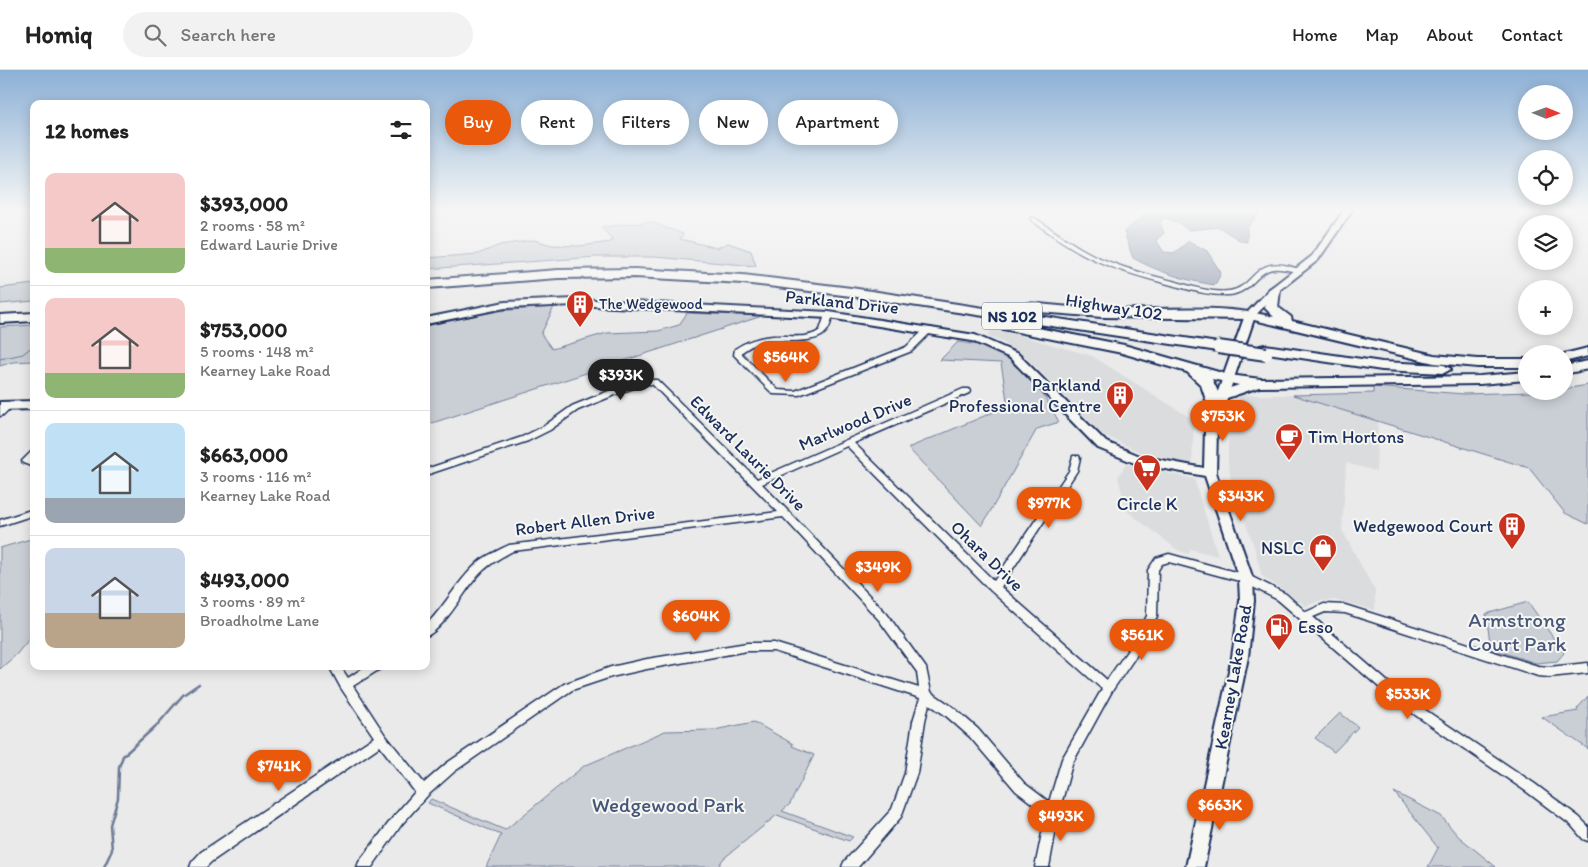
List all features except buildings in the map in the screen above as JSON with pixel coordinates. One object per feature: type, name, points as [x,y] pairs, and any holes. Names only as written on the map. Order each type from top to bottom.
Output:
[{"type":"highway","name":"Highway 102","points":[[430,279],[562,268],[645,268],[741,272],[849,286],[1400,372],[1458,376],[1518,375]]},
{"type":"highway","name":"Highway 102","points":[[430,284],[558,274],[635,273],[716,276],[805,286],[1218,344]]},
{"type":"highway","points":[[805,286],[1098,343],[1228,379],[1261,383],[1480,380],[1518,376]]},
{"type":"highway","points":[[849,286],[1061,311],[1250,315],[1302,326],[1398,352],[1434,359],[1518,364]]},
{"type":"highway","points":[[1274,290],[1271,308],[1284,320],[1302,326]]},
{"type":"highway","points":[[0,314],[30,311]]},
{"type":"highway","points":[[0,320],[30,317]]},
{"type":"highway","name":"Highway 102","points":[[1266,352],[1424,369],[1467,370],[1518,365]]},
{"type":"highway","points":[[1573,356],[1588,352]]},
{"type":"highway","points":[[1573,368],[1588,365]]},
{"type":"highway","points":[[1190,369],[1208,383],[1219,403],[1261,383]]},
{"type":"main road","name":"Kearney Lake Road","points":[[1195,867],[1240,657],[1247,601],[1246,580],[1210,473],[1211,428],[1250,315],[1274,290],[1316,258],[1324,246]]},
{"type":"main road","name":"Parkland Drive","points":[[430,320],[480,308],[536,302],[830,315],[976,338],[1001,348],[1014,356],[1102,445],[1137,460],[1210,473]]},
{"type":"main road","points":[[3,409],[30,406]]},
{"type":"street","points":[[1077,246],[1101,261],[1190,287],[1232,293],[1245,287],[1265,268],[1281,266],[1300,272]]},
{"type":"street","points":[[830,315],[824,330],[815,337],[768,338],[744,346],[738,351],[738,355],[776,392],[788,394],[905,351],[929,330]]},
{"type":"street","name":"Edward Laurie Drive","points":[[430,471],[525,439],[546,428],[575,408],[618,390],[646,382],[654,382],[756,483],[883,617],[922,671],[926,695]]},
{"type":"street","name":"Marlwood Drive","points":[[756,483],[966,391]]},
{"type":"street","name":"Ohara Drive","points":[[848,442],[995,588],[1108,688]]},
{"type":"street","points":[[995,588],[1073,471],[1076,458]]},
{"type":"street","points":[[0,522],[30,513]]},
{"type":"street","name":"Robert Allen Drive","points":[[430,627],[482,562],[497,553],[512,548],[785,514]]},
{"type":"street","points":[[1042,867],[1053,812],[1066,763],[1108,688],[1136,647],[1152,616],[1153,570],[1159,561],[1170,558],[1246,580],[1282,597],[1399,698],[1532,788],[1575,821],[1588,835]]},
{"type":"street","points":[[1306,616],[1324,608],[1345,609],[1367,614],[1538,671],[1549,672],[1588,668]]},
{"type":"street","points":[[364,867],[398,820],[422,792],[450,767],[568,687],[611,672],[747,647],[774,647],[926,695],[949,711],[974,733],[1020,786],[1053,812]]},
{"type":"street","points":[[336,670],[381,739],[422,792]]},
{"type":"street","points":[[345,685],[369,670]]},
{"type":"street","points":[[848,867],[897,813],[911,773],[919,721],[926,695]]},
{"type":"street","points":[[197,867],[206,857],[381,739]]},
{"type":"shaded area","points":[[993,328],[1092,356],[1194,420],[1192,464],[1140,452],[1102,434],[1026,357],[1002,342],[987,336]]},
{"type":"shaded area","points":[[1240,395],[1293,395],[1378,421],[1376,471],[1346,463],[1342,530],[1375,591],[1375,610],[1334,600],[1319,601],[1306,606],[1262,576],[1254,546],[1232,486],[1228,463],[1228,441]]},
{"type":"shaded area","points":[[1126,464],[1194,479],[1218,556],[1190,549],[1189,554],[1179,551],[1127,511],[1118,477]]},
{"type":"green space","points":[[497,246],[710,246],[717,248],[737,246],[751,251],[756,266],[654,257],[597,257],[430,269],[430,258],[478,254]]},
{"type":"green space","points":[[30,284],[30,301],[0,304],[0,288]]},
{"type":"green space","points":[[554,307],[541,334],[552,349],[607,333],[658,331],[679,325],[687,313],[762,316],[430,424],[430,325],[497,311]]},
{"type":"green space","points":[[30,325],[30,361],[13,362],[0,366],[0,327]]},
{"type":"green space","points":[[958,342],[992,348],[1016,363],[1033,381],[1059,422],[1037,429],[982,526],[908,448],[1008,406],[1001,363],[940,360]]},
{"type":"green space","points":[[1588,385],[1588,524],[1565,513],[1529,468],[1293,395],[1373,393],[1373,387],[1464,394],[1518,392],[1518,400],[1573,400],[1573,388]]},
{"type":"green space","points":[[30,539],[30,638],[16,655],[0,669],[0,548]]},
{"type":"green space","name":"Armstrong Court Park","points":[[1528,602],[1564,653],[1557,661],[1536,663],[1491,649],[1486,614]]},
{"type":"green space","points":[[1588,696],[1588,749],[1542,717],[1578,711],[1577,709]]},
{"type":"green space","points":[[1340,713],[1358,727],[1334,752],[1315,738]]},
{"type":"green space","name":"Wedgewood Park","points":[[754,722],[793,744],[792,746],[814,755],[790,804],[782,811],[853,837],[849,841],[777,815],[723,859],[718,867],[486,867],[501,835],[428,803],[431,799],[505,830],[584,766],[665,731],[714,730]]},
{"type":"green space","points":[[1394,792],[1441,816],[1458,836],[1496,867],[1428,867],[1438,848]]},
{"type":"water","points":[[1129,246],[1160,246],[1164,252],[1174,253],[1183,246],[1198,246],[1207,251],[1221,273],[1215,285],[1173,275],[1152,268],[1133,258]]},
{"type":"waterway","points":[[0,359],[23,354],[30,348]]},
{"type":"waterway","points":[[104,867],[112,850],[110,825],[118,798],[119,767],[123,756],[158,724],[183,695],[199,684]]},
{"type":"place","name":"The Wedgewood","points":[[580,328]]},
{"type":"place","name":"Parkland Professional Centre","points":[[1120,419]]},
{"type":"place","name":"Tim Hortons","points":[[1289,461]]},
{"type":"place","name":"Circle K","points":[[1147,492]]},
{"type":"place","name":"Wedgewood Court","points":[[1512,550]]},
{"type":"place","name":"NSLC","points":[[1323,572]]},
{"type":"place","name":"Esso","points":[[1279,651]]}]
